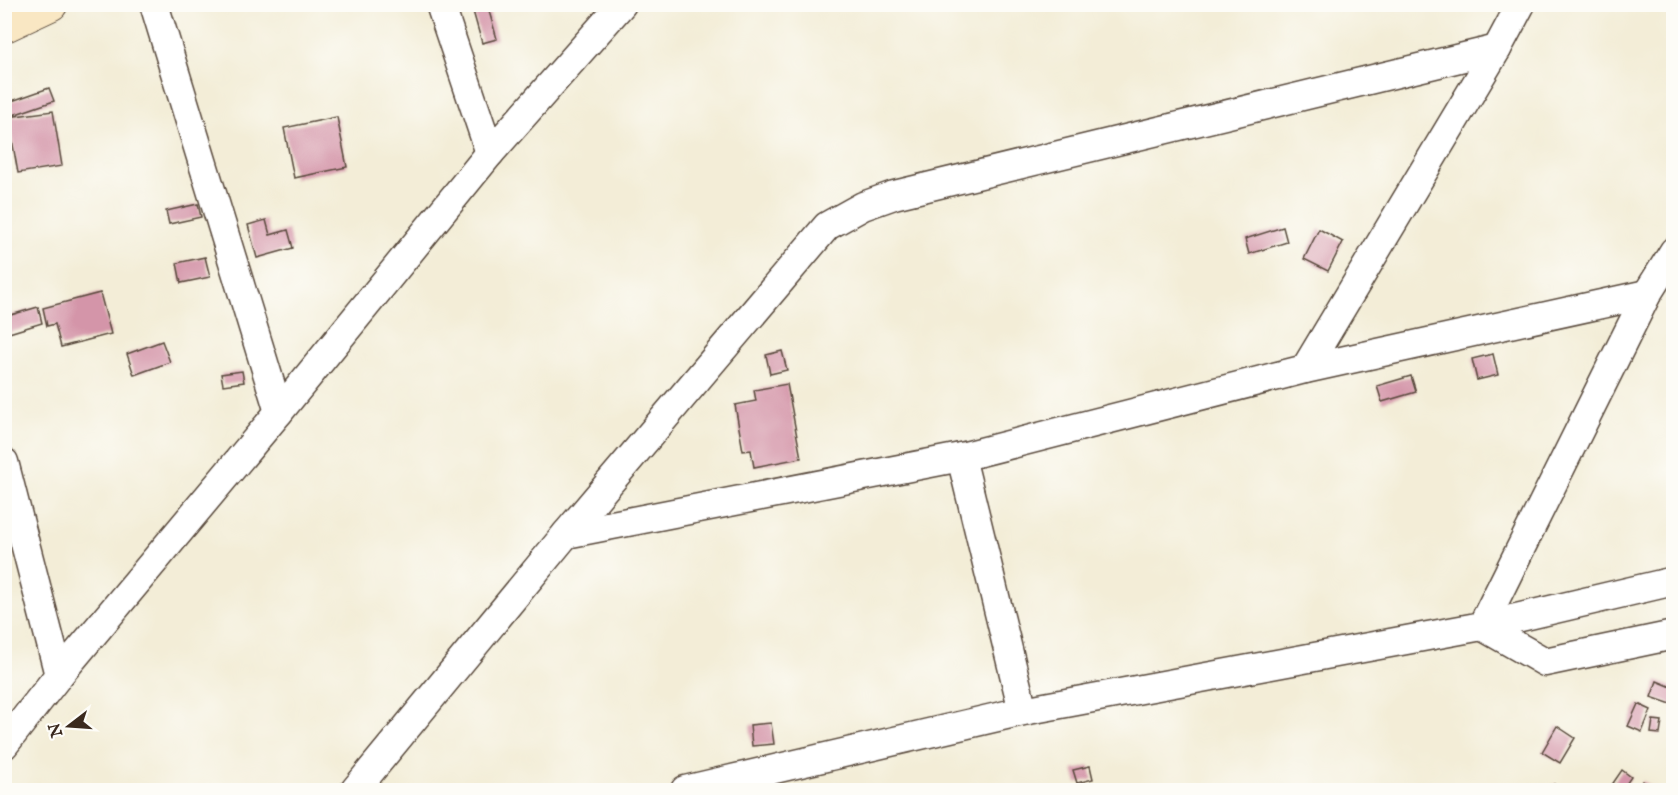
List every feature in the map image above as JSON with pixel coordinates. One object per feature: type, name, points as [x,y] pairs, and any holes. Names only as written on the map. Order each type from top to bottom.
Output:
[{"type":"street","points":[[4,26],[51,4]]},
{"type":"street","points":[[154,4],[279,412]]},
{"type":"street","points":[[440,4],[490,153]]},
{"type":"street","points":[[4,745],[59,675],[279,412],[490,153],[622,4]]},
{"type":"street","points":[[1305,369],[1497,49],[1521,4]]},
{"type":"street","points":[[355,790],[566,534],[827,226],[863,206],[894,195],[1497,49]]},
{"type":"street","points":[[1482,626],[1647,294],[1674,251]]},
{"type":"street","points":[[566,534],[961,458],[1305,369],[1647,294]]},
{"type":"street","points":[[961,458],[1023,711]]},
{"type":"street","points":[[4,462],[59,675]]},
{"type":"street","points":[[685,790],[1023,711],[1482,626],[1674,581]]},
{"type":"street","points":[[1482,626],[1545,662],[1674,635]]},
{"type":"building","points":[[471,4],[487,4],[497,39],[482,43]]},
{"type":"building","points":[[49,88],[54,101],[13,115],[9,102]]},
{"type":"building","points":[[53,111],[62,166],[18,173],[8,117]]},
{"type":"building","points":[[337,117],[347,167],[294,178],[284,128]]},
{"type":"building","points":[[5,159],[9,174],[5,176]]},
{"type":"building","points":[[198,204],[201,217],[169,224],[166,211]]},
{"type":"building","points":[[266,220],[270,235],[288,230],[293,248],[257,258],[248,225]]},
{"type":"building","points":[[1283,227],[1287,242],[1249,254],[1245,239]]},
{"type":"building","points":[[1319,229],[1343,242],[1328,271],[1304,259]]},
{"type":"building","points":[[205,257],[210,277],[181,283],[177,263]]},
{"type":"building","points":[[100,293],[111,334],[61,347],[55,324],[47,326],[43,308]]},
{"type":"building","points":[[38,307],[42,323],[9,333],[4,317]]},
{"type":"building","points":[[162,341],[170,362],[134,375],[127,354]]},
{"type":"building","points":[[782,351],[787,370],[770,374],[766,355]]},
{"type":"building","points":[[1493,354],[1498,375],[1477,380],[1472,359]]},
{"type":"building","points":[[242,371],[244,382],[223,385],[221,374]]},
{"type":"building","points":[[1411,376],[1416,392],[1382,402],[1377,386]]},
{"type":"building","points":[[787,384],[801,458],[754,467],[751,450],[743,451],[735,405],[756,401],[754,390]]},
{"type":"building","points":[[1657,681],[1674,688],[1674,705],[1651,697]]},
{"type":"building","points":[[1638,704],[1651,710],[1642,732],[1628,726]]},
{"type":"building","points":[[1653,720],[1662,721],[1660,734],[1651,733]]},
{"type":"building","points":[[771,723],[774,744],[752,746],[750,725]]},
{"type":"building","points":[[1557,726],[1575,738],[1560,763],[1542,752]]},
{"type":"building","points":[[1090,766],[1093,779],[1077,783],[1073,770]]},
{"type":"building","points":[[1622,770],[1631,777],[1622,790],[1609,789]]},
{"type":"building","points":[[1643,781],[1654,789],[1637,790]]},
{"type":"building","points":[[1554,784],[1561,790],[1547,790]]}]
